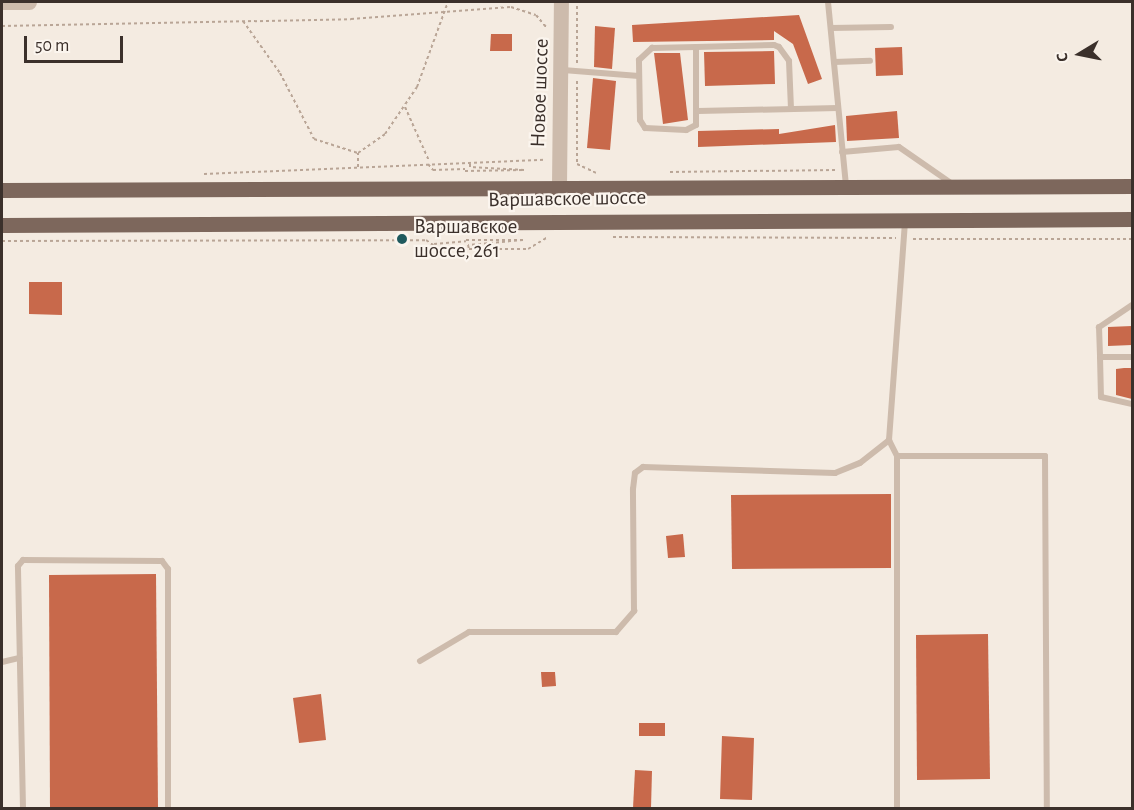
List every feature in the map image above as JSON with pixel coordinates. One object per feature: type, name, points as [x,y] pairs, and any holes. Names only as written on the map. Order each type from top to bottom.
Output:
[{"type":"main road","name":"Варшавское шоссе","points":[[2,190],[559,186],[1132,186]]},
{"type":"main road","name":"Варшавское шоссе","points":[[2,225],[905,217],[1132,219]]},
{"type":"street","points":[[2,2],[29,2]]},
{"type":"street","name":"Новое шоссе","points":[[559,186],[555,90],[562,70],[561,2]]},
{"type":"lane","points":[[828,2],[846,186]]},
{"type":"lane","points":[[831,28],[891,27]]},
{"type":"lane","points":[[696,47],[698,111],[692,128],[645,128],[640,120],[639,60],[648,49],[696,47],[779,47],[789,61],[791,109]]},
{"type":"lane","points":[[834,62],[870,61]]},
{"type":"lane","points":[[562,70],[639,76]]},
{"type":"lane","points":[[698,111],[838,108]]},
{"type":"lane","points":[[842,152],[899,147],[954,186]]},
{"type":"lane","points":[[897,808],[897,456],[889,440],[905,217]]},
{"type":"lane","points":[[1132,305],[1099,327],[1101,397],[1132,404]]},
{"type":"lane","points":[[1100,357],[1132,357]]},
{"type":"lane","points":[[420,661],[469,632],[616,632],[634,611],[633,489],[635,473],[643,467],[834,473],[860,463],[889,440]]},
{"type":"lane","points":[[897,456],[1045,456],[1047,808]]},
{"type":"lane","points":[[22,808],[18,566],[23,560],[162,561],[168,569],[168,808]]},
{"type":"lane","points":[[2,662],[20,658]]},
{"type":"path","points":[[358,153],[385,134],[405,107],[447,13],[448,2]]},
{"type":"path","points":[[2,26],[242,20],[524,9],[546,25],[550,37]]},
{"type":"path","points":[[242,20],[274,64],[314,139],[358,153]]},
{"type":"path","points":[[405,107],[433,170],[524,170],[470,167],[470,161]]},
{"type":"path","points":[[194,174],[470,161],[551,160],[551,151]]},
{"type":"path","points":[[358,153],[358,167]]},
{"type":"path","points":[[2,241],[414,240],[433,245],[469,249],[528,249],[547,237],[559,237]]},
{"type":"path","points":[[607,237],[1132,239]]},
{"type":"path","points":[[433,245],[466,241],[523,240],[468,245],[469,249]]},
{"type":"building","points":[[799,15],[822,79],[808,84],[793,44],[774,31],[774,40],[633,42],[632,25]]},
{"type":"building","points":[[595,26],[615,28],[612,69],[594,67]]},
{"type":"building","points":[[491,34],[512,34],[512,51],[490,51]]},
{"type":"building","points":[[902,47],[903,75],[876,76],[875,48]]},
{"type":"building","points":[[774,51],[775,84],[705,86],[704,52]]},
{"type":"building","points":[[654,53],[680,53],[688,120],[663,124]]},
{"type":"building","points":[[593,78],[616,81],[610,150],[587,148]]},
{"type":"building","points":[[897,111],[899,138],[847,141],[846,116]]},
{"type":"building","points":[[835,125],[836,142],[698,147],[698,131],[779,129],[779,134]]},
{"type":"building","points":[[29,282],[62,282],[62,315],[29,314]]},
{"type":"building","points":[[1132,326],[1132,345],[1108,346],[1108,327]]},
{"type":"building","points":[[1132,368],[1132,399],[1116,395],[1116,369]]},
{"type":"building","points":[[891,494],[891,568],[732,569],[731,495]]},
{"type":"building","points":[[683,534],[685,557],[668,558],[666,536]]},
{"type":"building","points":[[156,574],[158,808],[50,808],[49,575]]},
{"type":"building","points":[[988,634],[990,779],[917,780],[916,635]]},
{"type":"building","points":[[541,672],[555,672],[556,686],[542,687]]},
{"type":"building","points":[[321,694],[326,740],[299,743],[293,698]]},
{"type":"building","points":[[639,723],[665,723],[665,736],[639,736]]},
{"type":"building","points":[[722,736],[754,738],[752,800],[720,799]]},
{"type":"building","points":[[635,770],[652,771],[651,808],[633,808]]},
{"type":"place","name":"Варшавское шоссе, 261","points":[[402,239]]}]
